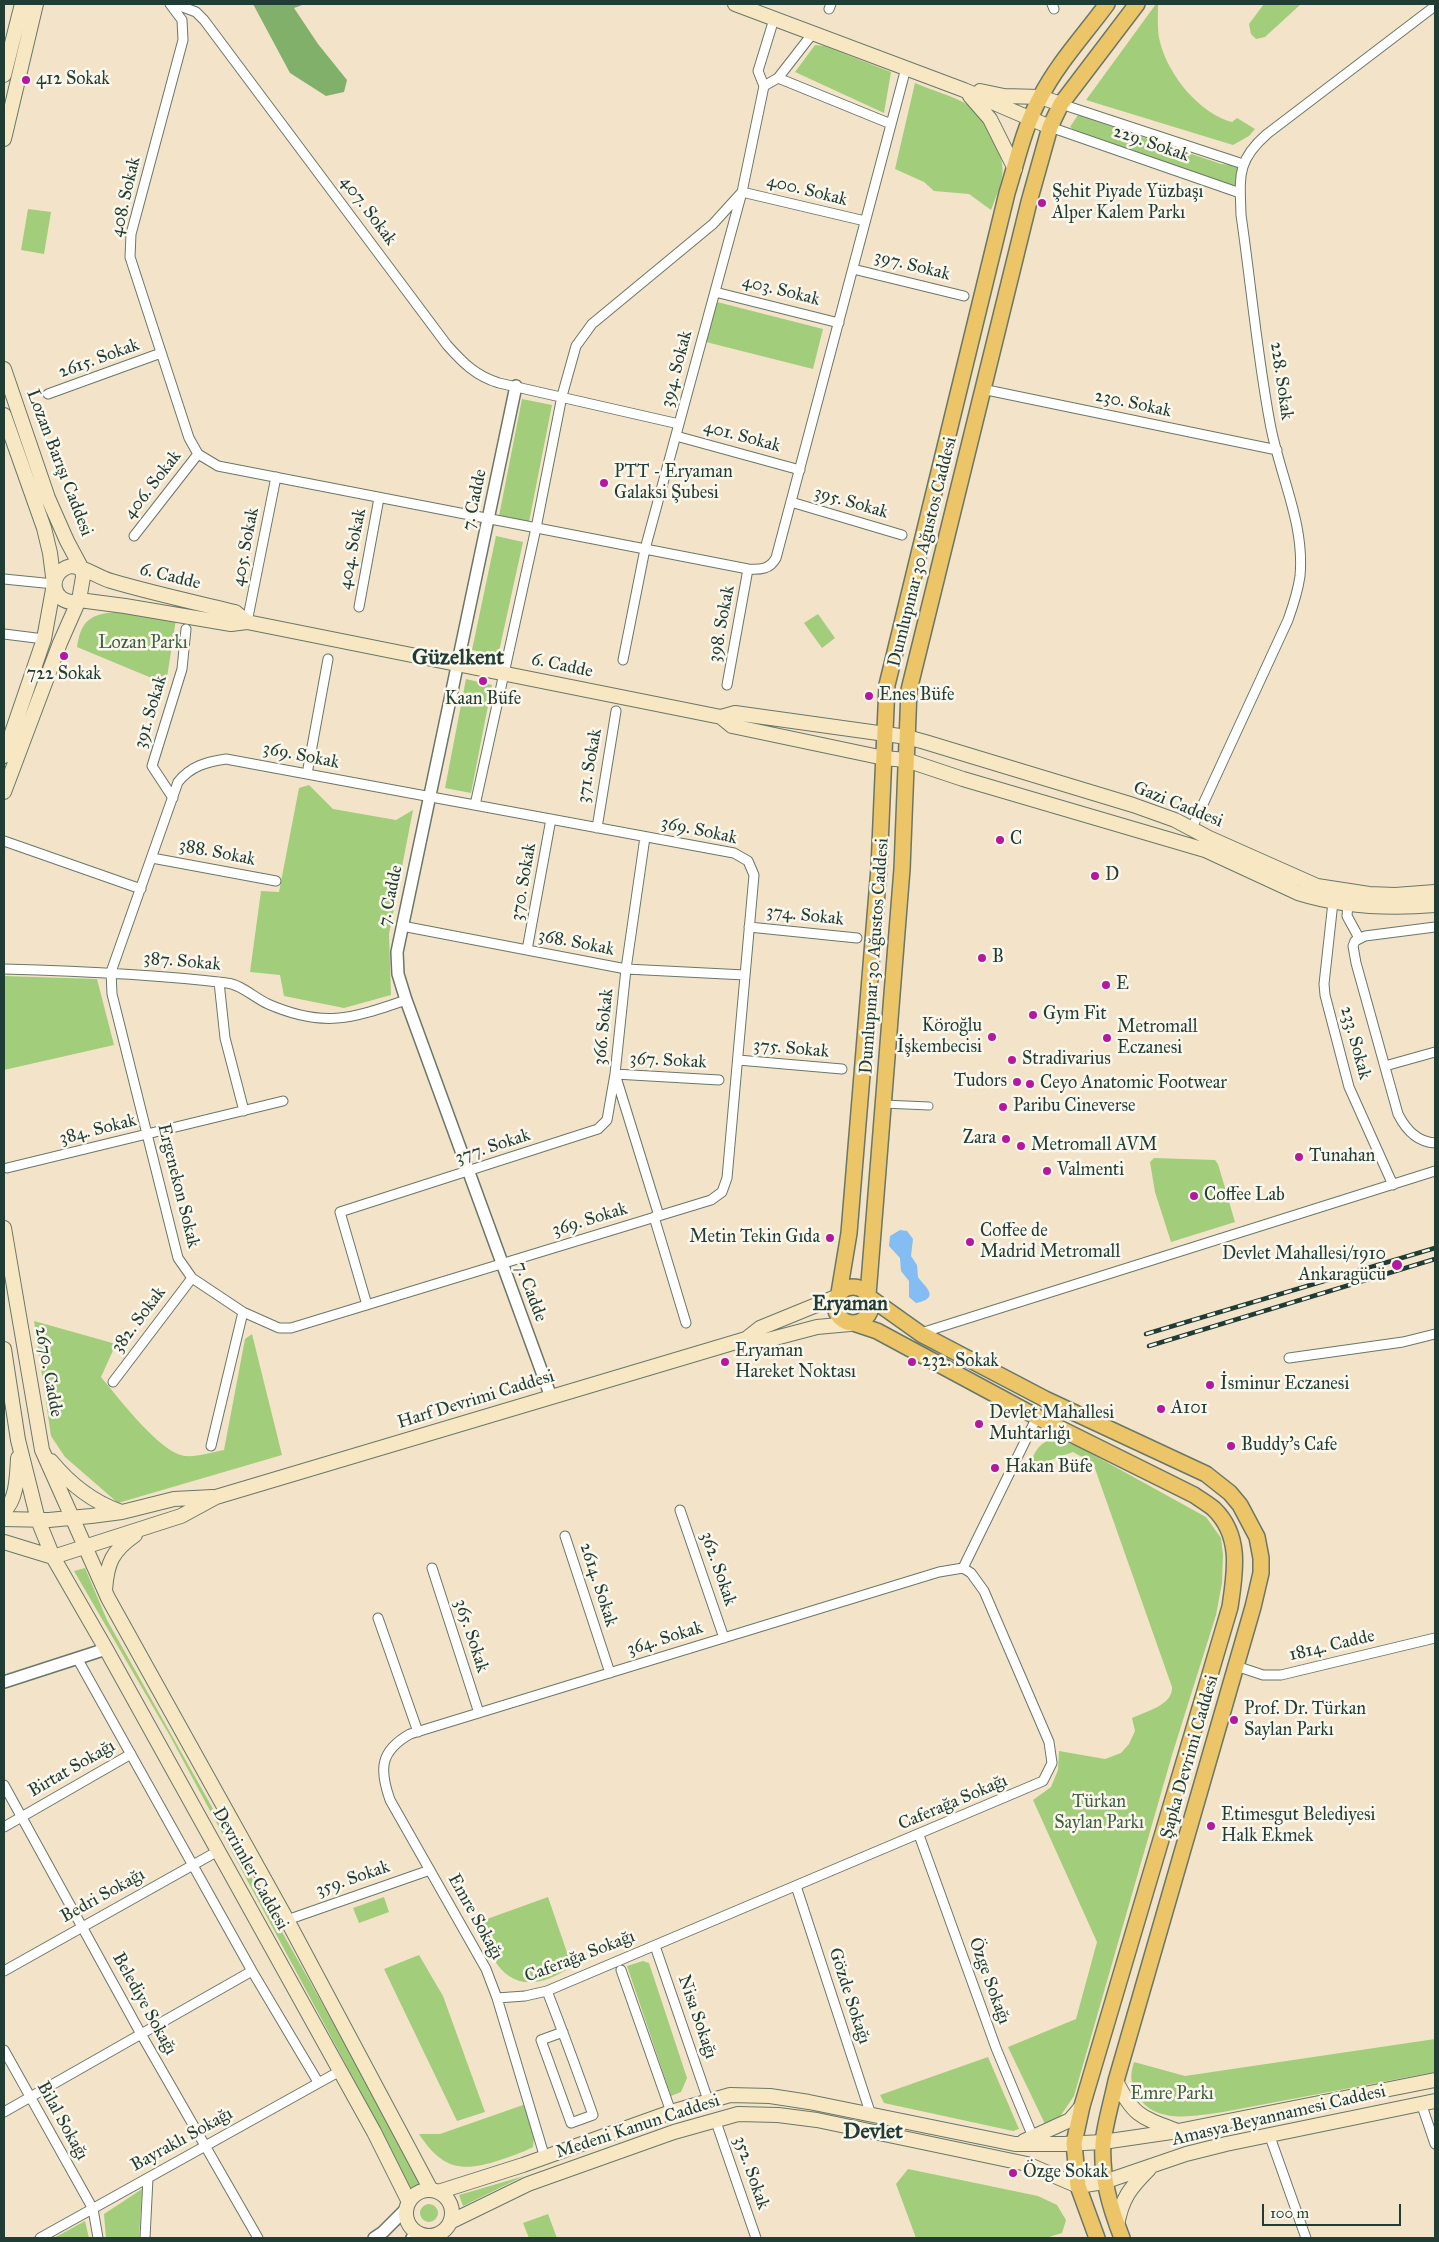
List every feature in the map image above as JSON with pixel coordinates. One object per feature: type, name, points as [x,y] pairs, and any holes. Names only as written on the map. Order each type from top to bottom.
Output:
[{"type":"main road","points":[[4,75],[22,4]]},
{"type":"main road","points":[[4,139],[36,4]]},
{"type":"main road","points":[[735,4],[964,90],[1050,127]]},
{"type":"main road","name":"Dumlupınar 30 Ağustos Caddesi","points":[[837,1295],[843,1275],[852,1207],[880,868],[887,685],[1004,206],[1030,120],[1040,97],[1107,4]]},
{"type":"main road","name":"Dumlupınar 30 Ağustos Caddesi","points":[[869,1296],[882,1104],[902,869],[909,690],[982,389],[1033,186],[1050,127],[1061,104],[1136,4]]},
{"type":"main road","points":[[964,90],[1004,96],[1040,97],[1061,104]]},
{"type":"main road","points":[[964,90],[981,106],[990,119],[1015,169]]},
{"type":"main road","name":"Lozan Barışı Caddesi","points":[[4,369],[48,498],[67,541],[82,568]]},
{"type":"main road","name":"Lozan Barışı Caddesi","points":[[4,415],[7,435],[44,528],[50,553],[54,584],[44,639],[4,756]]},
{"type":"main road","points":[[4,792],[60,643],[79,600],[82,586],[82,568],[71,566],[61,570],[57,574],[54,584],[57,595],[61,599],[72,603],[79,600]]},
{"type":"main road","name":"6. Cadde","points":[[82,568],[106,580],[235,612],[247,622]]},
{"type":"main road","name":"6. Cadde","points":[[79,600],[231,624],[247,622],[722,717],[735,713],[907,737]]},
{"type":"main road","name":"6. Cadde","points":[[722,717],[732,726],[884,758],[906,760]]},
{"type":"main road","name":"Gazi Caddesi","points":[[907,737],[1155,813],[1192,828],[1302,880],[1349,898],[1384,908],[1435,905]]},
{"type":"main road","name":"Gazi Caddesi","points":[[906,760],[963,779],[1205,850],[1298,893],[1332,902],[1349,898],[1435,892]]},
{"type":"main road","points":[[1149,833],[1155,813]]},
{"type":"main road","name":"2670. Cadde","points":[[4,1228],[42,1450],[85,1546]]},
{"type":"main road","points":[[856,1287],[869,1296],[871,1303],[869,1314],[866,1318],[853,1324],[840,1319],[836,1314],[834,1303],[837,1295],[844,1289],[856,1287]]},
{"type":"main road","name":"Harf Devrimi Caddesi","points":[[53,1557],[181,1516],[216,1497],[746,1339],[760,1328],[837,1295]]},
{"type":"main road","name":"Şapka Devrimi Caddesi","points":[[869,1296],[921,1334],[1045,1399],[1206,1474],[1230,1493],[1240,1505],[1257,1536],[1261,1558],[1261,1574],[1253,1607],[1116,2081],[1103,2142],[1104,2182],[1108,2202],[1119,2232]]},
{"type":"main road","name":"Harf Devrimi Caddesi","points":[[746,1339],[764,1341],[817,1327],[853,1324]]},
{"type":"main road","name":"Şapka Devrimi Caddesi","points":[[853,1324],[877,1331],[1037,1416],[1194,1495],[1214,1509],[1225,1523],[1230,1535],[1236,1568],[1230,1606],[1082,2106],[1074,2143],[1078,2186],[1097,2238]]},
{"type":"main road","points":[[4,1349],[18,1440],[38,1520]]},
{"type":"main road","points":[[1037,1416],[1045,1399]]},
{"type":"main road","points":[[4,1511],[12,1499],[15,1487],[18,1440]]},
{"type":"main road","points":[[42,1450],[60,1472],[83,1493],[102,1505],[122,1512]]},
{"type":"main road","name":"Harf Devrimi Caddesi","points":[[4,1519],[38,1520],[122,1512],[174,1499],[216,1497]]},
{"type":"main road","name":"Devrimler Caddesi","points":[[38,1520],[53,1557],[106,1648],[340,2071],[408,2205]]},
{"type":"main road","points":[[105,1590],[107,1569],[112,1557],[122,1544],[148,1527]]},
{"type":"main road","points":[[4,1542],[53,1557]]},
{"type":"main road","name":"Devrimler Caddesi","points":[[85,1546],[105,1590],[435,2191]]},
{"type":"main road","name":"Amasya Beyannamesi Caddesi","points":[[1074,2143],[1103,2142],[1178,2131],[1435,2080]]},
{"type":"main road","points":[[1116,2081],[1126,2101],[1135,2112],[1148,2120],[1178,2131]]},
{"type":"main road","name":"Medeni Kanun Caddesi","points":[[435,2191],[545,2158],[671,2112],[730,2095],[770,2096],[809,2102],[1016,2144],[1074,2143]]},
{"type":"main road","points":[[708,2100],[715,2119]]},
{"type":"main road","name":"Amasya Beyannamesi Caddesi","points":[[1078,2186],[1104,2182],[1186,2154],[1269,2134],[1428,2102]]},
{"type":"main road","points":[[1016,2144],[1070,2120],[1082,2106]]},
{"type":"main road","name":"Medeni Kanun Caddesi","points":[[449,2229],[528,2184],[715,2119],[738,2114],[778,2115],[817,2120],[1027,2164],[1078,2186]]},
{"type":"main road","points":[[1119,2232],[1123,2200],[1131,2187],[1151,2166]]},
{"type":"main road","points":[[435,2191],[444,2196],[452,2208],[449,2229],[434,2235],[418,2236],[408,2221],[408,2205],[418,2193],[435,2191]]},
{"type":"street","name":"408. Sokak","points":[[170,4],[182,20],[183,40],[131,234],[130,246],[133,271],[189,438],[198,454]]},
{"type":"street","name":"407. Sokak","points":[[175,4],[196,12],[204,20],[458,357],[480,376],[499,383],[562,396]]},
{"type":"street","name":"228. Sokak","points":[[1192,828],[1288,620],[1300,574],[1297,534],[1268,415],[1242,215],[1240,193],[1243,164],[1249,152],[1267,134],[1435,6]]},
{"type":"street","name":"394. Sokak","points":[[623,660],[645,549],[742,192],[764,86],[758,71],[774,19]]},
{"type":"street","points":[[764,86],[778,78],[813,33]]},
{"type":"street","points":[[198,454],[218,466],[748,570],[764,568],[773,563],[776,558],[906,68]]},
{"type":"street","points":[[778,78],[891,124]]},
{"type":"street","name":"229. Sokak","points":[[1061,104],[1243,164]]},
{"type":"street","name":"229. Sokak","points":[[1050,127],[1240,193]]},
{"type":"street","points":[[475,805],[536,528],[562,396],[572,357],[585,332],[713,224],[742,192]]},
{"type":"street","name":"400. Sokak","points":[[742,192],[865,221]]},
{"type":"street","name":"397. Sokak","points":[[853,269],[964,296]]},
{"type":"street","name":"403. Sokak","points":[[715,292],[839,323]]},
{"type":"street","name":"2615. Sokak","points":[[48,394],[161,353]]},
{"type":"street","name":"7. Cadde","points":[[516,386],[397,952],[398,974],[406,1000],[551,1397]]},
{"type":"street","name":"230. Sokak","points":[[982,389],[1277,450]]},
{"type":"street","name":"401. Sokak","points":[[562,396],[679,424]]},
{"type":"street","name":"401. Sokak","points":[[676,436],[800,470]]},
{"type":"street","name":"406. Sokak","points":[[134,536],[198,454]]},
{"type":"street","name":"405. Sokak","points":[[247,622],[276,477]]},
{"type":"street","name":"404. Sokak","points":[[359,607],[379,498]]},
{"type":"street","name":"395. Sokak","points":[[791,502],[902,535]]},
{"type":"street","name":"398. Sokak","points":[[727,685],[748,570]]},
{"type":"street","points":[[4,580],[54,584]]},
{"type":"street","name":"391. Sokak","points":[[173,798],[152,766],[182,669],[186,629]]},
{"type":"street","points":[[4,634],[44,639]]},
{"type":"street","points":[[307,774],[328,660]]},
{"type":"street","name":"371. Sokak","points":[[597,828],[616,710]]},
{"type":"street","name":"369. Sokak","points":[[178,782],[186,772],[198,765],[226,759],[734,853],[748,861],[754,875],[726,1186],[722,1192],[711,1200],[501,1264]]},
{"type":"street","name":"Ergenekon Sokak","points":[[178,782],[111,972],[112,994],[178,1258],[192,1278],[243,1312],[279,1328],[291,1328],[501,1264]]},
{"type":"street","name":"370. Sokak","points":[[528,950],[552,819]]},
{"type":"street","name":"366. Sokak","points":[[645,837],[626,969],[615,1074],[686,1322]]},
{"type":"street","points":[[4,841],[141,889]]},
{"type":"street","name":"388. Sokak","points":[[152,858],[276,881]]},
{"type":"street","points":[[1349,898],[1347,916],[1359,938]]},
{"type":"street","name":"233. Sokak","points":[[1332,902],[1324,984],[1325,996],[1349,1087],[1393,1184]]},
{"type":"street","name":"368. Sokak","points":[[402,926],[626,969],[745,975]]},
{"type":"street","name":"374. Sokak","points":[[750,927],[857,938]]},
{"type":"street","points":[[1435,927],[1359,938],[1355,940],[1353,952],[1398,1114],[1405,1128],[1417,1138],[1435,1144]]},
{"type":"street","name":"387. Sokak","points":[[4,969],[111,972],[230,983],[266,1003],[295,1015],[326,1020],[363,1016],[406,1000]]},
{"type":"street","points":[[219,982],[225,1038],[244,1111]]},
{"type":"street","points":[[1385,1066],[1435,1052]]},
{"type":"street","name":"375. Sokak","points":[[738,1060],[842,1069]]},
{"type":"street","name":"367. Sokak","points":[[615,1074],[719,1080]]},
{"type":"street","name":"377. Sokak","points":[[367,1305],[340,1212],[598,1129],[607,1120],[615,1074]]},
{"type":"street","name":"384. Sokak","points":[[7,1168],[283,1101]]},
{"type":"street","points":[[882,1104],[929,1106]]},
{"type":"street","points":[[921,1334],[1435,1171]]},
{"type":"street","name":"382. Sokak","points":[[113,1382],[192,1278]]},
{"type":"street","points":[[210,1446],[243,1312]]},
{"type":"street","points":[[1289,1358],[1403,1342],[1435,1334]]},
{"type":"street","points":[[963,1568],[1037,1416]]},
{"type":"street","name":"362. Sokak","points":[[680,1510],[724,1638]]},
{"type":"street","name":"2614. Sokak","points":[[565,1536],[610,1673]]},
{"type":"street","name":"365. Sokak","points":[[432,1568],[479,1713]]},
{"type":"street","name":"364. Sokak","points":[[385,1757],[399,1741],[418,1732],[939,1572],[963,1568]]},
{"type":"street","name":"Caferağa Sokağı","points":[[497,1998],[525,1996],[547,1990],[1038,1785],[1048,1776],[1052,1764],[1049,1742],[984,1591],[978,1580],[963,1568]]},
{"type":"street","points":[[378,1618],[418,1732]]},
{"type":"street","name":"1814. Cadde","points":[[1236,1666],[1263,1675],[1276,1676],[1435,1638]]},
{"type":"street","points":[[4,1682],[106,1648]]},
{"type":"street","points":[[77,1658],[252,1971],[318,2082]]},
{"type":"street","name":"Birtat Sokağı","points":[[4,1827],[131,1754]]},
{"type":"street","name":"Emre Sokağı","points":[[385,1757],[384,1776],[388,1794],[486,1969],[497,1998],[545,2158]]},
{"type":"street","name":"Belediye Sokağı","points":[[4,1785],[258,2238]]},
{"type":"street","name":"Özge Sokağı","points":[[919,1835],[996,2048],[1033,2138]]},
{"type":"street","name":"Bedri Sokağı","points":[[4,1971],[218,1851]]},
{"type":"street","name":"359. Sokak","points":[[287,1920],[430,1870]]},
{"type":"street","name":"Gözde Sokağı","points":[[796,1886],[871,2115]]},
{"type":"street","name":"Nisa Sokağı","points":[[655,1946],[708,2100]]},
{"type":"street","points":[[621,1970],[671,2112]]},
{"type":"street","points":[[4,2112],[252,1971]]},
{"type":"street","points":[[547,1990],[563,2032],[594,2115],[571,2123],[541,2040],[563,2032]]},
{"type":"street","name":"Bilal Sokağı","points":[[4,2050],[93,2209],[98,2238]]},
{"type":"street","name":"Bayraklı Sokağı","points":[[40,2238],[340,2071]]},
{"type":"street","points":[[1428,2102],[1435,2144]]},
{"type":"street","name":"352. Sokak","points":[[715,2119],[756,2238]]},
{"type":"street","points":[[1269,2134],[1306,2238]]},
{"type":"street","points":[[145,2238],[148,2178]]},
{"type":"street","points":[[374,2238],[383,2232],[408,2205]]},
{"type":"green space","points":[[253,4],[305,4],[294,8],[318,44],[347,80],[344,92],[326,96],[290,73]]},
{"type":"green space","points":[[1156,4],[1158,4],[1160,42],[1164,55],[1178,80],[1197,102],[1208,111],[1232,122],[1237,118],[1255,129],[1249,136],[1233,145],[1086,100]]},
{"type":"green space","points":[[1264,4],[1301,4],[1265,37],[1256,39],[1251,34],[1249,24]]},
{"type":"green space","points":[[815,45],[824,46],[891,72],[884,113],[795,72]]},
{"type":"green space","points":[[915,83],[965,103],[980,116],[993,136],[1003,168],[1000,185],[991,210],[969,194],[934,191],[924,182],[895,169]]},
{"type":"green space","points":[[1078,115],[1221,164],[1242,166],[1235,186],[1074,130],[1070,127]]},
{"type":"green space","points":[[28,209],[51,212],[44,254],[21,250]]},
{"type":"green space","points":[[717,302],[823,329],[813,369],[706,342]]},
{"type":"green space","points":[[522,399],[552,405],[529,522],[499,516]]},
{"type":"green space","points":[[496,536],[523,542],[498,656],[472,650]]},
{"type":"green space","name":"Lozan Parkı","points":[[116,612],[176,619],[166,684],[77,647],[81,631],[88,620],[107,613]]},
{"type":"green space","points":[[818,614],[835,638],[822,648],[804,623]]},
{"type":"green space","points":[[466,679],[492,685],[471,793],[445,788]]},
{"type":"green space","points":[[309,785],[333,809],[396,820],[413,810],[389,934],[391,995],[344,1008],[284,996],[280,975],[250,972],[261,891],[279,892],[299,788]]},
{"type":"green space","points":[[4,976],[97,979],[114,1045],[4,1070]]},
{"type":"green space","points":[[1154,1158],[1215,1160],[1218,1164],[1235,1222],[1171,1242],[1155,1192],[1150,1162]]},
{"type":"green space","points":[[34,1321],[116,1344],[101,1377],[128,1410],[152,1435],[175,1453],[185,1456],[224,1450],[245,1339],[252,1334],[282,1455],[118,1503],[65,1457],[51,1436]]},
{"type":"green space","name":"Türkan Saylan Parkı","points":[[1055,1438],[1079,1447],[1206,1517],[1221,1538],[1223,1555],[1222,1583],[1216,1615],[1172,1755],[1074,2096],[1059,2118],[1045,2124],[1008,2047],[1076,2019],[1097,1942],[1033,1800],[1051,1787],[1058,1770],[1059,1751],[1105,1759],[1121,1753],[1129,1744],[1135,1731],[1132,1718],[1164,1703],[1171,1693],[1172,1687],[1093,1463],[1073,1452],[1029,1468],[1038,1448],[1045,1442]]},
{"type":"green space","points":[[85,1568],[107,1620],[364,2078],[421,2184],[410,2190],[367,2104],[170,1736],[74,1571]]},
{"type":"green space","points":[[384,1897],[389,1912],[359,1923],[353,1908]]},
{"type":"green space","points":[[548,1897],[572,1967],[541,1981],[527,1982],[516,1980],[498,1966],[476,1923]]},
{"type":"green space","points":[[419,1955],[443,1996],[485,2112],[457,2121],[384,1969]]},
{"type":"green space","points":[[643,1961],[649,1963],[687,2078],[681,2092],[671,2096],[627,1966]]},
{"type":"green space","name":"Emre Parkı","points":[[1435,2039],[1435,2072],[1223,2112],[1187,2116],[1164,2115],[1145,2105],[1137,2095],[1132,2083],[1131,2075],[1134,2062],[1185,2076]]},
{"type":"green space","points":[[988,2057],[1019,2129],[1013,2131],[884,2103],[880,2095]]},
{"type":"green space","points":[[526,2104],[534,2138],[533,2147],[486,2164],[463,2167],[444,2161],[427,2146],[419,2134],[440,2134]]},
{"type":"green space","points":[[908,2169],[1038,2196],[1057,2205],[1066,2220],[1062,2233],[1046,2238],[916,2238],[896,2184]]},
{"type":"green space","points":[[524,2176],[463,2206],[459,2195]]},
{"type":"green space","points":[[142,2189],[139,2238],[106,2238],[104,2214]]},
{"type":"green space","points":[[429,2204],[435,2207],[438,2213],[435,2219],[429,2222],[423,2219],[420,2213],[423,2207]]},
{"type":"green space","points":[[548,2214],[557,2238],[529,2238],[523,2223]]},
{"type":"green space","points":[[85,2221],[89,2238],[54,2238]]},
{"type":"water","points":[[900,1230],[907,1231],[913,1239],[911,1256],[917,1265],[918,1277],[930,1295],[924,1301],[916,1303],[909,1297],[909,1281],[901,1271],[900,1258],[889,1246],[890,1236]]},
{"type":"railway","points":[[1146,1334],[1435,1248]]},
{"type":"railway","points":[[1149,1346],[1435,1259]]},
{"type":"place","name":"412 Sokak","points":[[26,80]]},
{"type":"place","name":"Şehit Piyade Yüzbaşı Alper Kalem Parkı","points":[[1042,203]]},
{"type":"place","name":"PTT - Eryaman Galaksi Şubesi","points":[[604,483]]},
{"type":"place","name":"722 Sokak","points":[[64,656]]},
{"type":"place","name":"Kaan Büfe","points":[[483,681]]},
{"type":"place","name":"Enes Büfe","points":[[869,696]]},
{"type":"place","name":"C","points":[[1000,840]]},
{"type":"place","name":"D","points":[[1095,876]]},
{"type":"place","name":"B","points":[[982,958]]},
{"type":"place","name":"E","points":[[1106,985]]},
{"type":"place","name":"Gym Fit","points":[[1033,1015]]},
{"type":"place","name":"Köroğlu İşkembecisi","points":[[992,1037]]},
{"type":"place","name":"Metromall Eczanesi","points":[[1107,1038]]},
{"type":"place","name":"Stradivarius","points":[[1012,1060]]},
{"type":"place","name":"Tudors","points":[[1017,1082]]},
{"type":"place","name":"Ceyo Anatomic Footwear","points":[[1030,1084]]},
{"type":"place","name":"Paribu Cineverse","points":[[1003,1107]]},
{"type":"place","name":"Zara","points":[[1006,1139]]},
{"type":"place","name":"Metromall AVM","points":[[1021,1146]]},
{"type":"place","name":"Tunahan","points":[[1299,1157]]},
{"type":"place","name":"Valmenti","points":[[1047,1171]]},
{"type":"place","name":"Coffee Lab","points":[[1194,1196]]},
{"type":"place","name":"Metin Tekin Gıda","points":[[830,1238]]},
{"type":"place","name":"Coffee de Madrid Metromall","points":[[970,1242]]},
{"type":"place","name":"Devlet Mahallesi/1910 Ankaragücü","points":[[1397,1265]]},
{"type":"place","name":"Eryaman Hareket Noktası","points":[[725,1362]]},
{"type":"place","name":"232. Sokak","points":[[912,1362]]},
{"type":"place","name":"İsminur Eczanesi","points":[[1210,1385]]},
{"type":"place","name":"A101","points":[[1161,1409]]},
{"type":"place","name":"Devlet Mahallesi Muhtarlığı","points":[[979,1424]]},
{"type":"place","name":"Buddy's Cafe","points":[[1231,1446]]},
{"type":"place","name":"Hakan Büfe","points":[[995,1468]]},
{"type":"place","name":"Prof. Dr. Türkan Saylan Parkı","points":[[1234,1720]]},
{"type":"place","name":"Etimesgut Belediyesi Halk Ekmek","points":[[1211,1826]]},
{"type":"place","name":"Özge Sokak","points":[[1013,2173]]},
{"type":"district","name":"Güzelkent","points":[[458,659]]},
{"type":"district","name":"Eryaman","points":[[850,1305]]},
{"type":"district","name":"Devlet","points":[[873,2133]]}]
